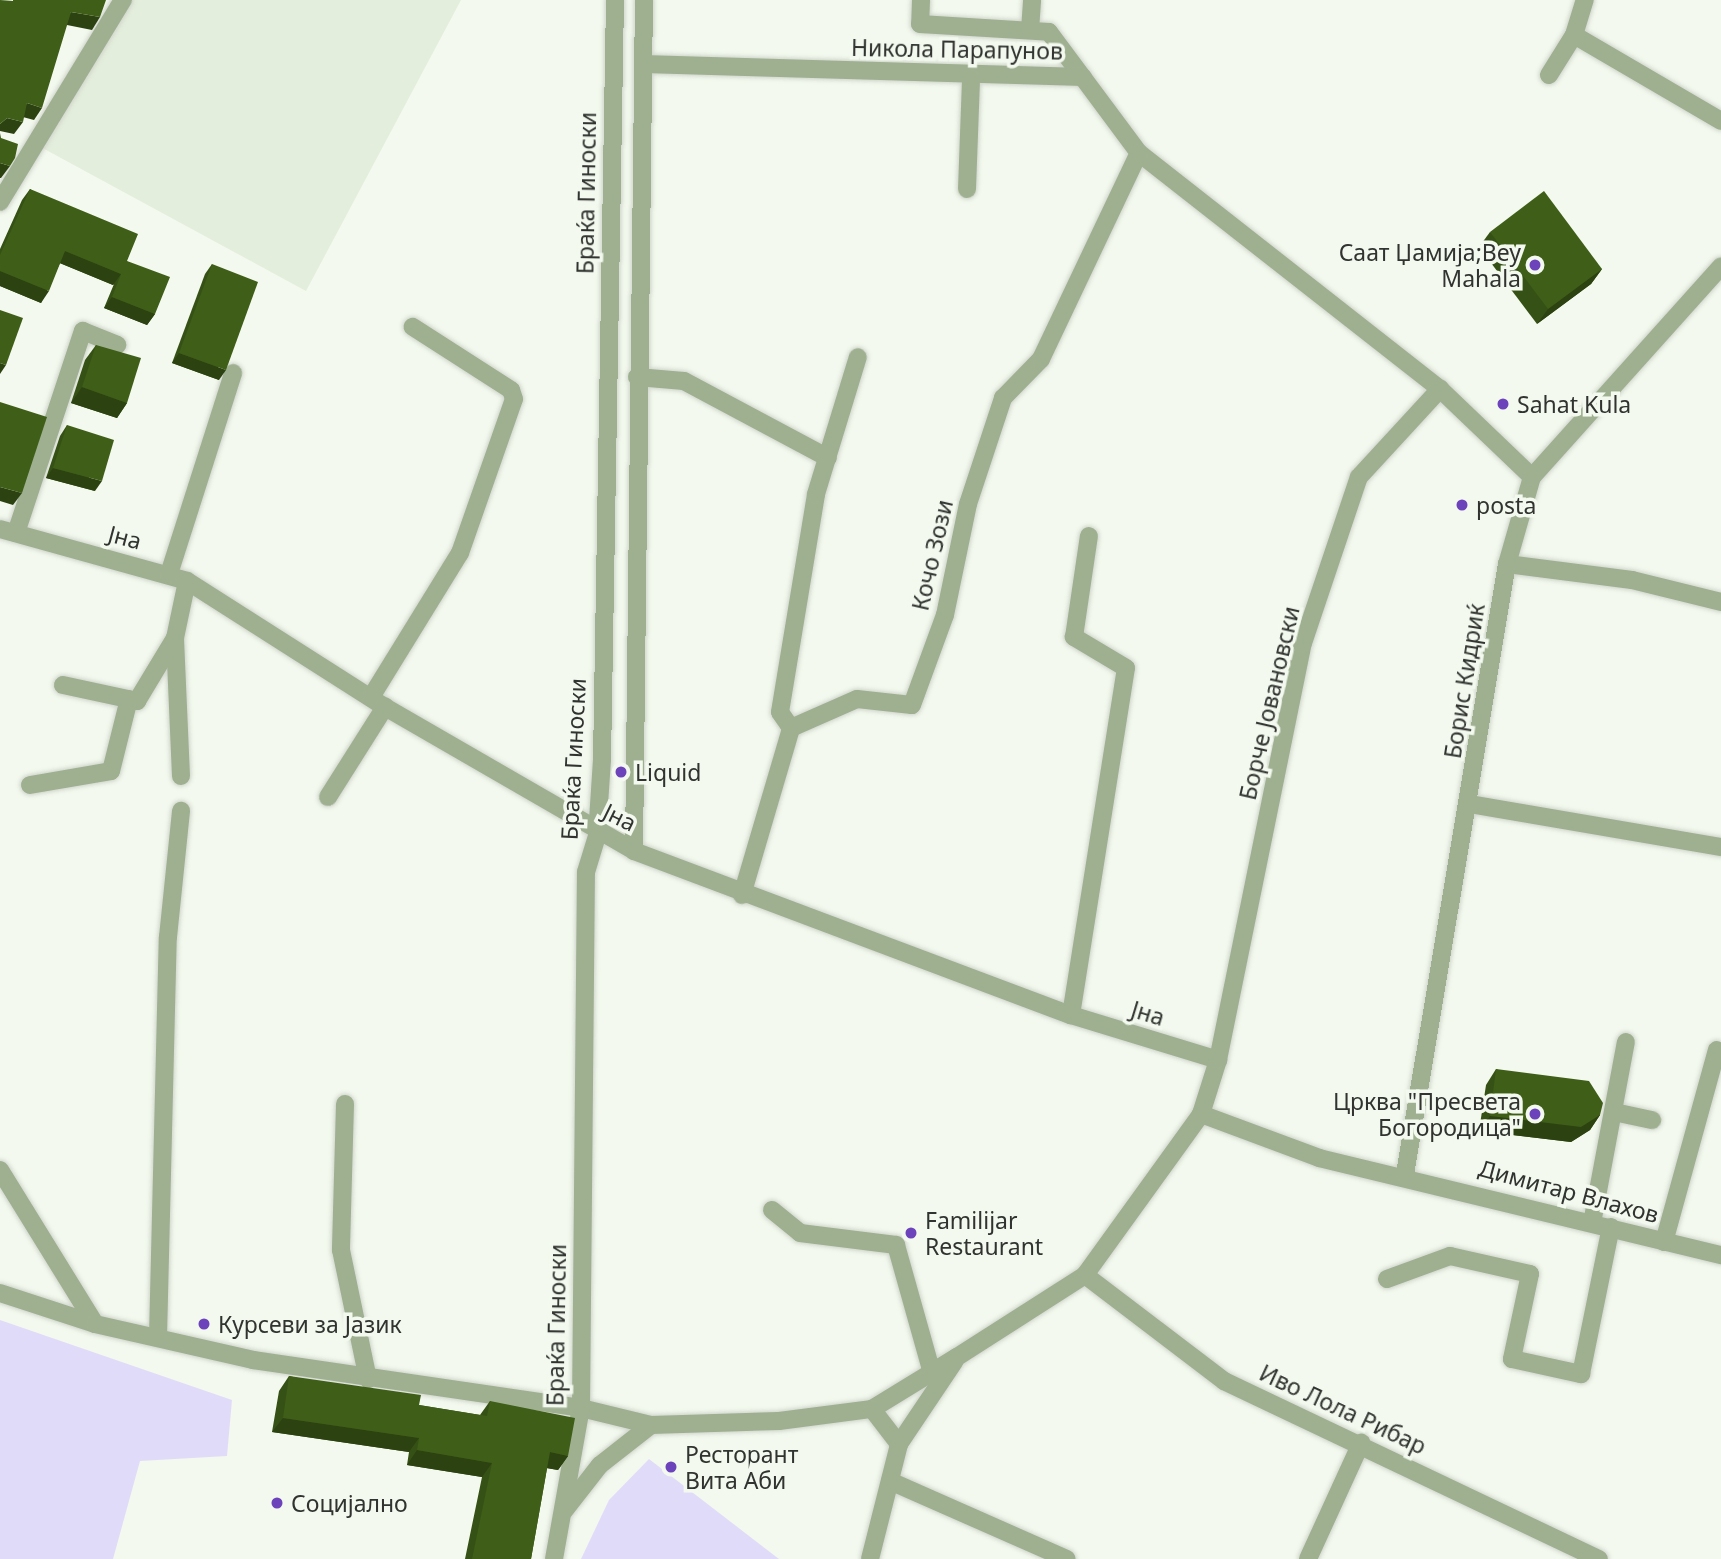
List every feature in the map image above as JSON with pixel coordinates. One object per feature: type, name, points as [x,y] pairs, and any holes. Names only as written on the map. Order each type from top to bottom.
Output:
[{"type":"street","points":[[0,202],[28,150],[123,0]]},
{"type":"street","name":"Браќа Гиноски","points":[[554,1559],[581,1408],[586,872],[597,835],[615,0]]},
{"type":"street","points":[[634,851],[637,377],[644,0]]},
{"type":"street","points":[[921,0],[920,24],[1049,32],[1083,77]]},
{"type":"street","points":[[1030,30],[1032,0]]},
{"type":"street","points":[[1549,75],[1574,35],[1585,0]]},
{"type":"street","points":[[1574,35],[1721,121]]},
{"type":"street","name":"Никола Парапунов","points":[[644,64],[971,78],[1083,77],[1139,153],[1440,389],[1532,477]]},
{"type":"street","points":[[967,189],[971,78]]},
{"type":"street","points":[[9,145],[28,150]]},
{"type":"street","name":"Кочо Зози","points":[[790,728],[857,699],[912,705],[945,615],[968,504],[1003,398],[1041,359],[1139,153]]},
{"type":"street","name":"Борис Кидриќ","points":[[1405,1174],[1469,804],[1507,564],[1532,477],[1721,266]]},
{"type":"street","points":[[328,797],[460,553],[512,414],[511,390],[414,327]]},
{"type":"street","points":[[8,531],[83,331],[117,345]]},
{"type":"street","points":[[742,895],[790,728],[779,712],[816,494],[859,357]]},
{"type":"street","points":[[169,574],[233,373]]},
{"type":"street","points":[[637,377],[684,381],[828,458]]},
{"type":"street","name":"Борче Јовановски","points":[[1085,1275],[1201,1114],[1218,1060],[1303,643],[1359,477],[1440,389]]},
{"type":"street","name":"Јна","points":[[8,531],[187,581],[378,702],[597,835],[742,895],[1071,1015],[1218,1060]]},
{"type":"street","points":[[1071,1015],[1126,668],[1074,637],[1089,536]]},
{"type":"street","points":[[1507,564],[1632,580],[1721,602]]},
{"type":"street","points":[[181,776],[176,638],[187,581]]},
{"type":"street","points":[[63,685],[137,701],[176,638]]},
{"type":"street","points":[[30,785],[111,771],[129,699]]},
{"type":"street","points":[[1469,804],[1721,847]]},
{"type":"street","points":[[158,1337],[168,937],[181,811]]},
{"type":"street","points":[[1592,1223],[1626,1042]]},
{"type":"street","points":[[1664,1241],[1717,1049]]},
{"type":"street","points":[[345,1104],[341,1250],[368,1379]]},
{"type":"street","points":[[1614,1112],[1652,1120]]},
{"type":"street","name":"Димитар Влахов","points":[[1201,1114],[1319,1158],[1405,1174],[1721,1255]]},
{"type":"street","points":[[0,1170],[95,1324]]},
{"type":"street","points":[[772,1210],[800,1233],[896,1245],[932,1373]]},
{"type":"street","points":[[1387,1279],[1450,1256],[1530,1274],[1512,1359],[1581,1374],[1611,1227]]},
{"type":"street","points":[[0,1293],[95,1324],[158,1337],[368,1379],[581,1408],[651,1425],[779,1421],[872,1409],[1085,1275]]},
{"type":"street","name":"Иво Лола Рибар","points":[[1085,1275],[1224,1381],[1361,1443],[1599,1559]]},
{"type":"street","points":[[870,1559],[899,1444],[957,1357]]},
{"type":"street","points":[[872,1409],[899,1444]]},
{"type":"street","points":[[561,1513],[600,1465],[651,1425]]},
{"type":"street","points":[[1308,1559],[1361,1443]]},
{"type":"street","points":[[890,1481],[1067,1559]]},
{"type":"shaded area","points":[[133,0],[461,0],[306,291],[37,145]]},
{"type":"shaded area","points":[[0,1320],[232,1400],[227,1456],[140,1461],[113,1559],[0,1559]]},
{"type":"shaded area","points":[[649,1459],[779,1559],[581,1559],[609,1500]]},
{"type":"building","points":[[0,0],[106,0],[100,17],[71,12],[42,108],[27,103],[23,122],[7,118],[0,124]]},
{"type":"building","points":[[0,133],[1,138],[18,144],[10,166],[0,163]]},
{"type":"building","points":[[30,189],[138,234],[127,261],[170,277],[155,314],[112,297],[125,264],[121,274],[65,251],[49,291],[0,271],[0,255]]},
{"type":"building","name":"Саат Џамија;Bey Mahala","points":[[1544,191],[1602,269],[1548,309],[1490,232]]},
{"type":"building","points":[[212,264],[258,282],[226,370],[179,353]]},
{"type":"building","points":[[0,310],[23,318],[6,365],[0,363]]},
{"type":"building","points":[[96,345],[141,358],[127,403],[82,387]]},
{"type":"building","points":[[0,402],[47,417],[22,493],[0,487]]},
{"type":"building","points":[[67,425],[114,440],[102,481],[53,468]]},
{"type":"building","points":[[1496,1069],[1589,1081],[1603,1103],[1600,1115],[1581,1127],[1490,1116]]},
{"type":"building","points":[[289,1376],[421,1395],[419,1405],[487,1416],[490,1401],[575,1418],[568,1456],[550,1452],[531,1559],[472,1559],[492,1463],[417,1450],[419,1438],[283,1418]]},
{"type":"place","name":"Саат Џамија;Bey Mahala","points":[[1535,265]]},
{"type":"place","name":"Sahat Kula","points":[[1503,404]]},
{"type":"place","name":"posta","points":[[1462,505]]},
{"type":"place","name":"Liquid","points":[[621,772]]},
{"type":"place","name":"Црква \"Пресвета Богородица\"","points":[[1535,1114]]},
{"type":"place","name":"Familijar Restaurant","points":[[911,1233]]},
{"type":"place","name":"Курсеви за Јазик","points":[[204,1324]]},
{"type":"place","name":"Ресторант Вита Аби","points":[[671,1467]]},
{"type":"place","name":"Социјално","points":[[277,1503]]}]
